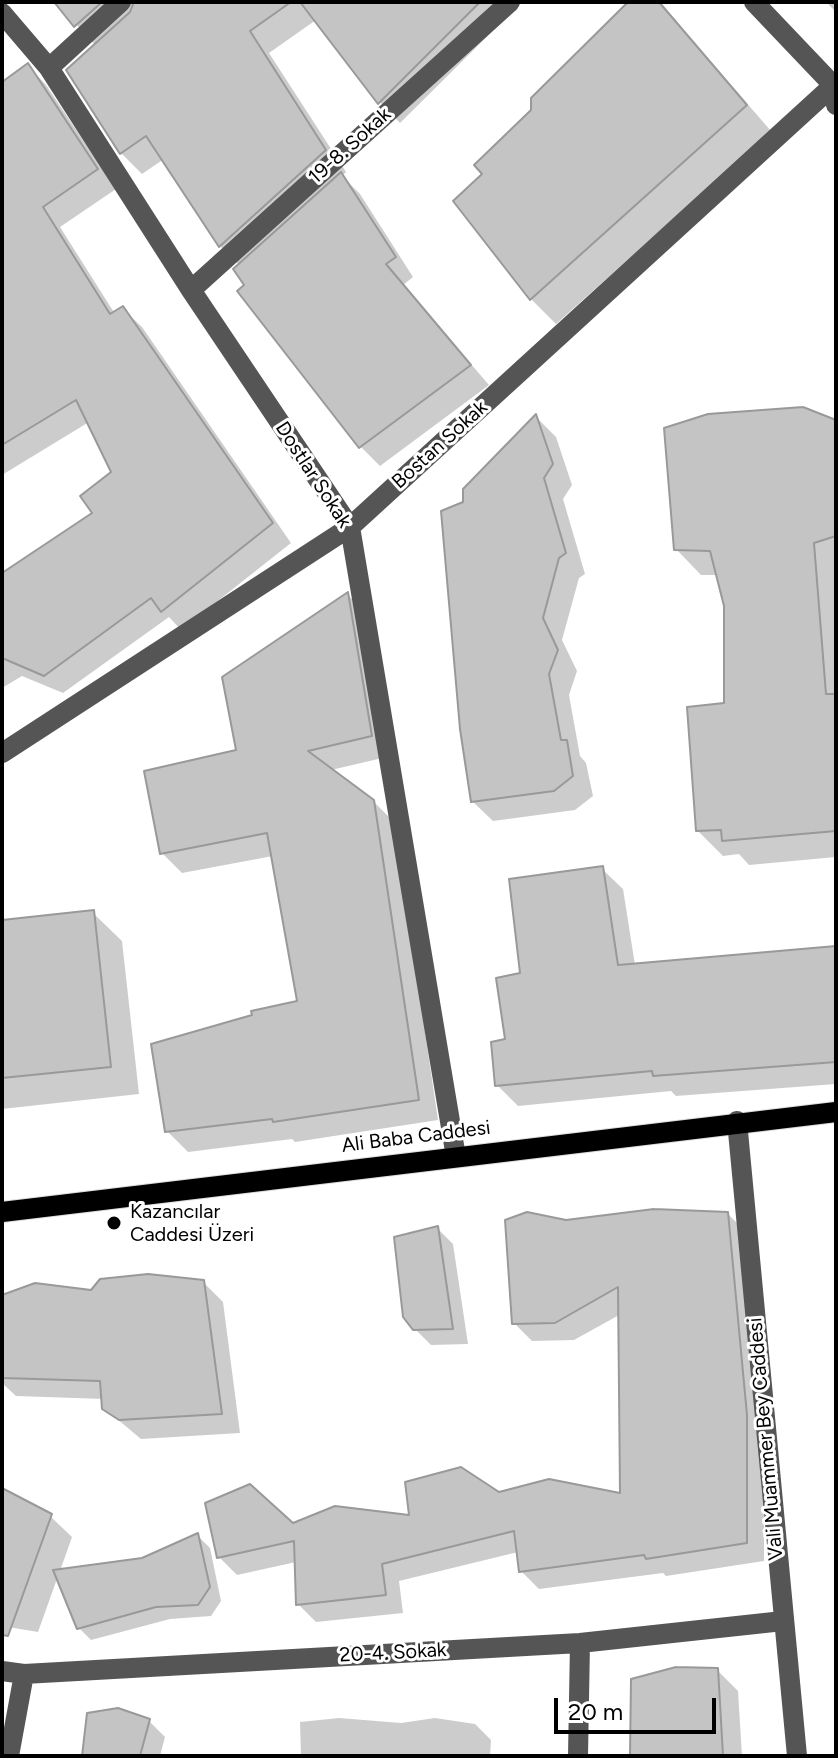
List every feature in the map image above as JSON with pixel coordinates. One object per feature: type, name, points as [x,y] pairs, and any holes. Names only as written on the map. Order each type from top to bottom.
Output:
[{"type":"main road","name":"Ali Baba Caddesi","points":[[2,1212],[737,1121],[836,1112]]},
{"type":"street","points":[[49,68],[121,2]]},
{"type":"street","name":"19-8. Sokak","points":[[191,290],[510,2]]},
{"type":"street","points":[[754,2],[835,91]]},
{"type":"street","name":"Dostlar Sokak","points":[[2,13],[49,68],[191,290],[350,527],[456,1157]]},
{"type":"street","name":"Bostan Sokak","points":[[2,753],[350,527],[835,91]]},
{"type":"street","name":"Vali Muammer Bey Caddesi","points":[[737,1121],[797,1756]]},
{"type":"street","name":"20-4. Sokak","points":[[2,1671],[24,1674],[580,1643],[783,1621]]},
{"type":"street","points":[[578,1756],[580,1643]]},
{"type":"street","points":[[9,1756],[24,1674]]},
{"type":"building","points":[[54,2],[102,2],[74,27]]},
{"type":"building","points":[[134,2],[291,2],[250,31],[326,150],[219,247],[146,136],[120,154],[66,70],[130,12]]},
{"type":"building","points":[[300,2],[480,2],[378,104]]},
{"type":"building","points":[[628,2],[659,2],[747,105],[530,300],[453,201],[482,174],[474,165],[531,110],[531,98]]},
{"type":"building","points":[[28,63],[98,169],[43,207],[110,314],[123,306],[273,523],[161,612],[151,598],[44,676],[2,658],[2,573],[92,513],[80,496],[111,472],[76,400],[2,445],[2,82]]},
{"type":"building","points":[[341,172],[396,257],[386,264],[471,365],[359,448],[237,291],[244,285],[233,269]]},
{"type":"building","points":[[803,407],[836,420],[836,536],[814,543],[826,694],[836,694],[836,831],[722,841],[721,830],[696,831],[687,707],[724,703],[724,606],[710,551],[674,550],[664,428],[708,414]]},
{"type":"building","points":[[536,414],[553,464],[544,478],[566,553],[559,558],[543,618],[558,650],[549,674],[561,740],[567,740],[573,776],[554,791],[471,802],[460,729],[441,511],[463,502],[463,489]]},
{"type":"building","points":[[348,592],[372,736],[308,751],[374,800],[419,1100],[273,1122],[272,1119],[165,1132],[151,1044],[252,1015],[251,1011],[297,1001],[267,833],[160,854],[144,771],[236,750],[222,677]]},
{"type":"building","points":[[603,866],[618,965],[836,946],[836,1062],[653,1076],[652,1071],[495,1086],[491,1042],[505,1039],[496,978],[520,973],[509,879]]},
{"type":"building","points":[[94,910],[111,1067],[2,1078],[2,920]]},
{"type":"building","points":[[654,1209],[728,1212],[747,1415],[747,1543],[646,1559],[644,1555],[519,1572],[514,1531],[382,1564],[386,1595],[296,1605],[294,1541],[217,1558],[205,1503],[250,1484],[293,1523],[335,1506],[409,1515],[405,1482],[461,1467],[499,1492],[549,1479],[620,1493],[618,1287],[555,1323],[512,1324],[505,1220],[527,1212],[566,1220]]},
{"type":"building","points":[[438,1226],[453,1329],[413,1330],[403,1317],[394,1237]]},
{"type":"building","points":[[148,1274],[204,1280],[222,1414],[119,1420],[102,1409],[100,1381],[2,1378],[2,1295],[35,1283],[91,1290],[100,1279]]},
{"type":"building","points":[[2,1488],[52,1514],[8,1636],[2,1635]]},
{"type":"building","points":[[198,1533],[210,1587],[198,1605],[156,1607],[77,1629],[53,1570],[142,1558]]},
{"type":"building","points":[[676,1667],[718,1668],[723,1756],[630,1756],[631,1679]]},
{"type":"building","points":[[118,1708],[150,1719],[140,1756],[82,1756],[87,1713]]},
{"type":"place","name":"Kazancılar Caddesi Üzeri","points":[[114,1223]]}]
